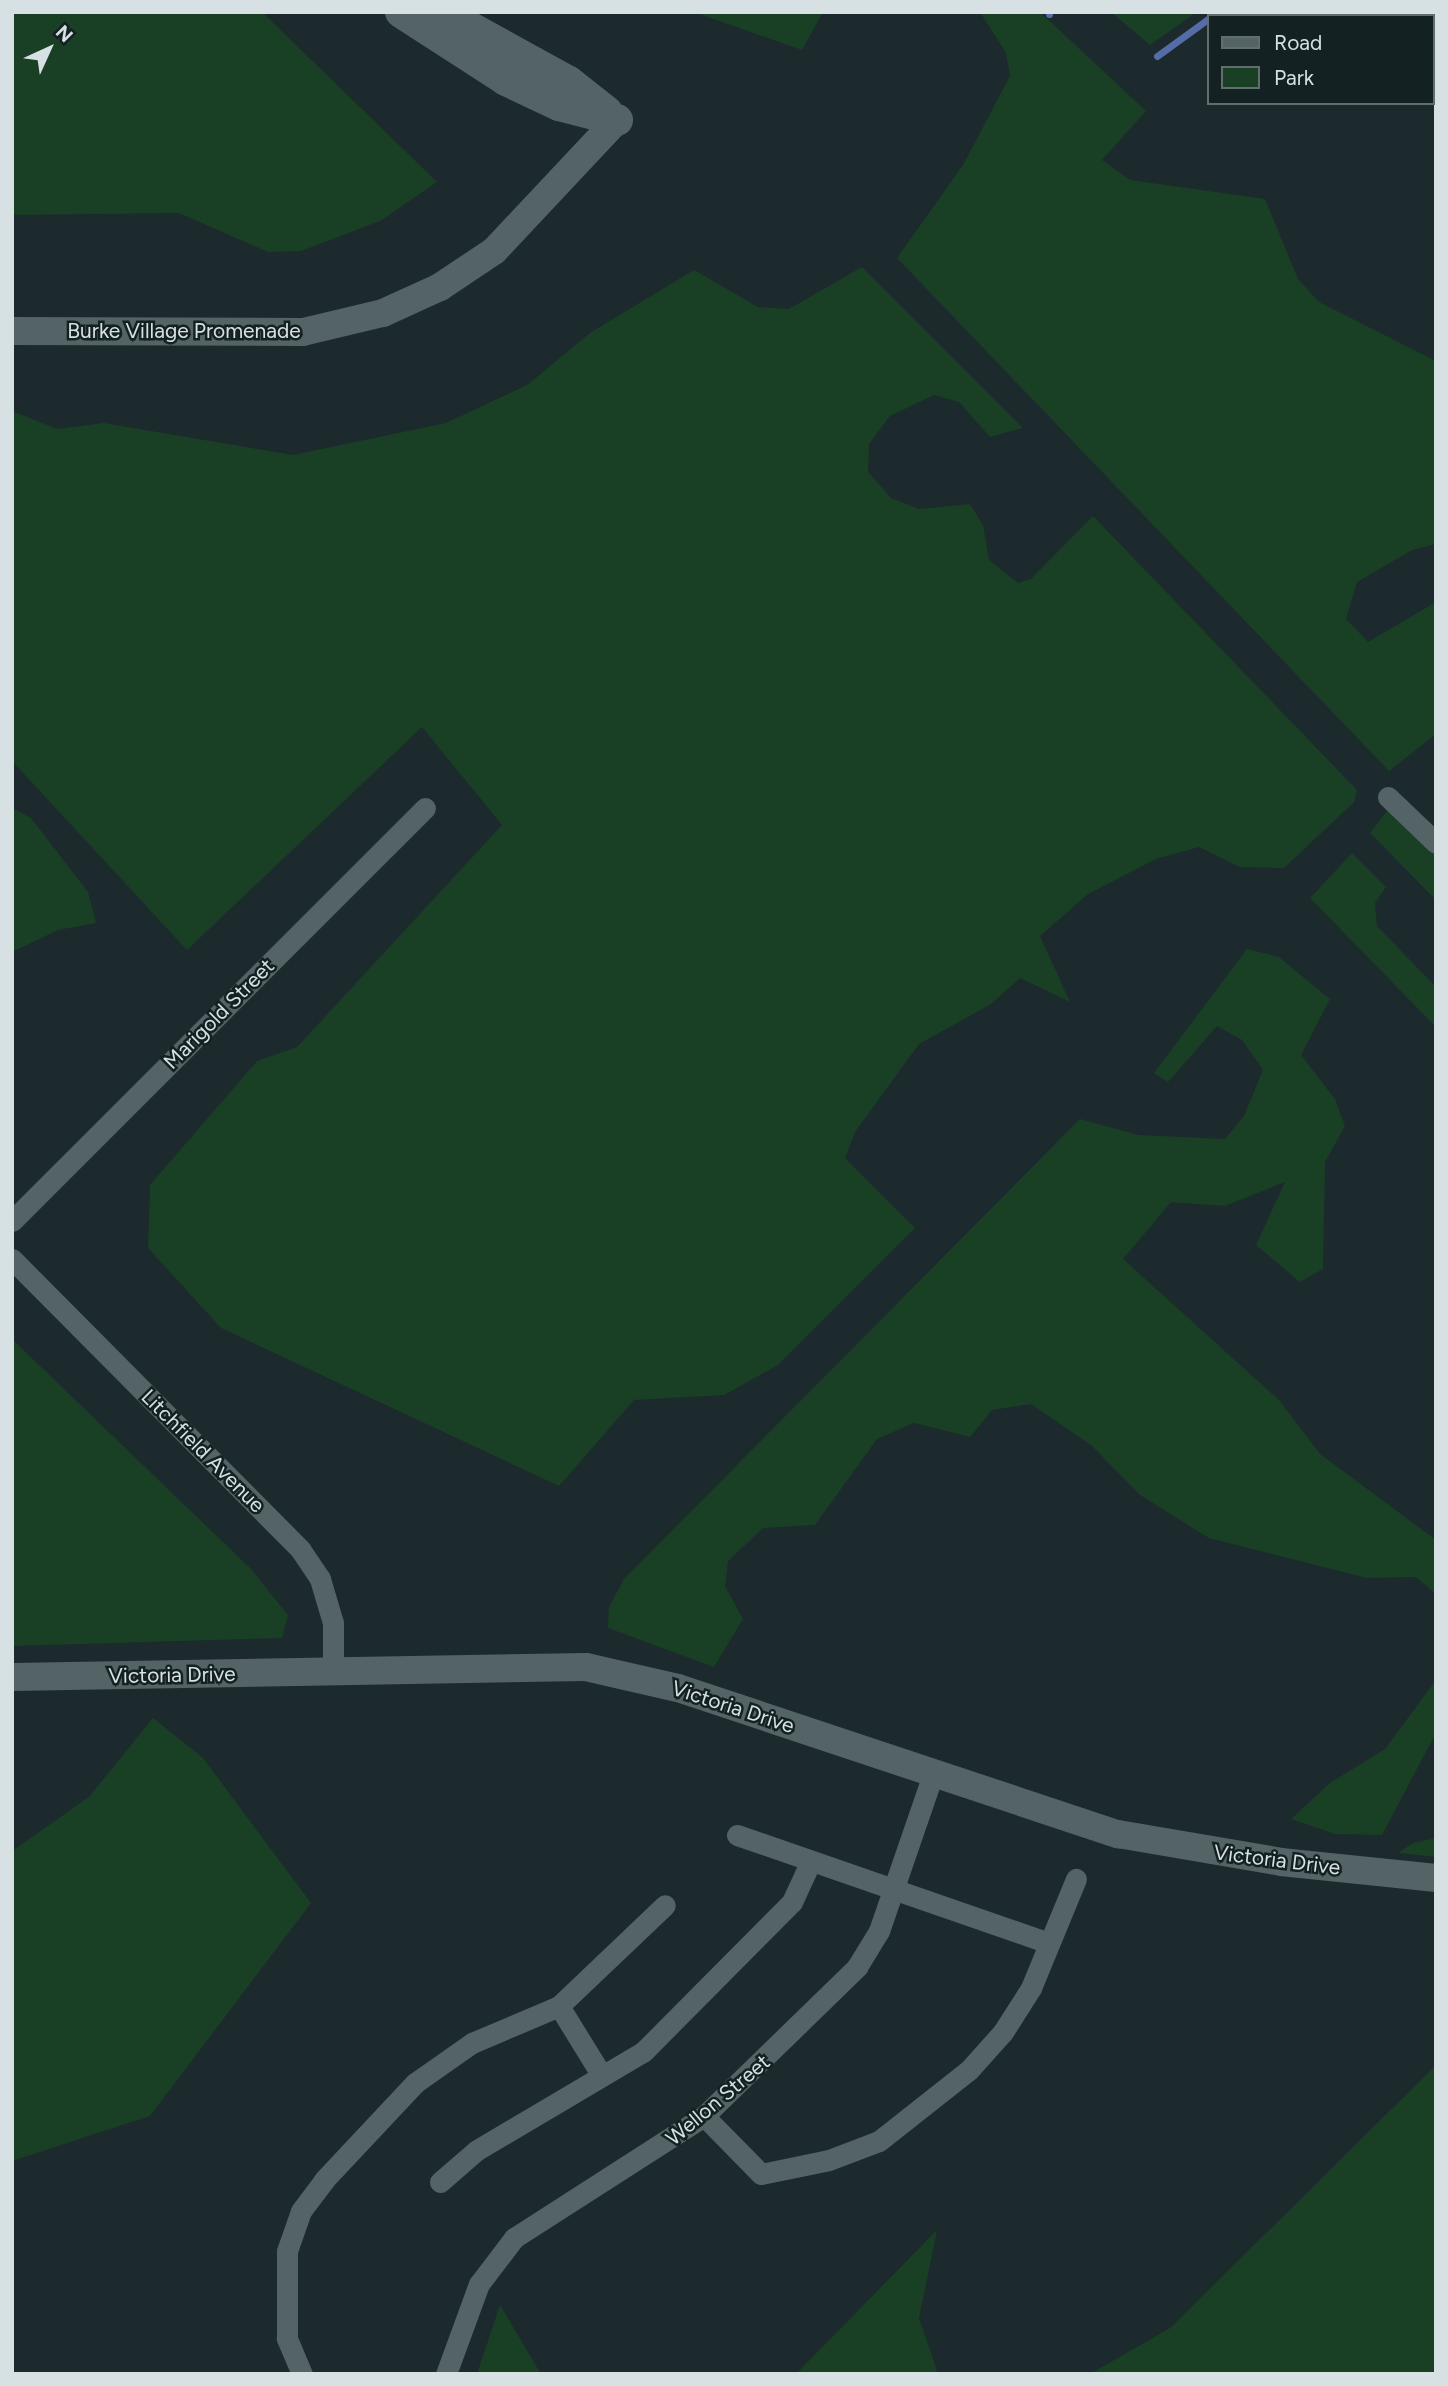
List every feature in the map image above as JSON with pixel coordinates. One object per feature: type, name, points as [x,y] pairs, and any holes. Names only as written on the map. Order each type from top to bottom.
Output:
[{"type":"main road","points":[[401,12],[506,80],[559,105],[617,120]]},
{"type":"main road","points":[[442,12],[569,82],[617,120]]},
{"type":"street","name":"Burke Village Promenade","points":[[12,331],[303,332],[383,313],[440,287],[494,251],[617,120]]},
{"type":"street","points":[[1388,797],[1436,843]]},
{"type":"street","name":"Marigold Street","points":[[12,1221],[425,808]]},
{"type":"street","name":"Litchfield Avenue","points":[[12,1259],[300,1549],[320,1579],[333,1623],[333,1674]]},
{"type":"street","name":"Victoria Drive","points":[[12,1677],[333,1674],[586,1667],[678,1688],[933,1774],[1172,1847],[1436,1878]]},
{"type":"street","name":"Wellon Street","points":[[446,2374],[479,2284],[514,2238],[704,2116],[857,1967],[893,1889],[933,1774]]},
{"type":"street","points":[[737,1835],[810,1863],[1049,1943]]},
{"type":"street","points":[[440,2182],[477,2150],[643,2052],[792,1902],[810,1863]]},
{"type":"street","points":[[704,2116],[761,2174],[829,2160],[880,2141],[969,2070],[1003,2032],[1049,1943],[1076,1879]]},
{"type":"street","points":[[302,2374],[287,2338],[283,2295],[287,2250],[301,2211],[415,2083],[472,2043],[559,2006],[665,1905]]},
{"type":"street","points":[[559,2006],[602,2076]]},
{"type":"green space","points":[[12,12],[262,12],[437,182],[380,221],[301,251],[268,252],[179,213],[12,215]]},
{"type":"green space","points":[[694,12],[823,12],[802,50]]},
{"type":"green space","points":[[980,12],[1040,12],[1146,111],[1102,160],[1130,180],[1265,199],[1298,279],[1319,302],[1436,361],[1436,544],[1412,550],[1357,582],[1346,619],[1368,642],[1436,602],[1436,734],[1389,771],[897,258],[963,165],[1010,76],[1006,53]]},
{"type":"green space","points":[[1111,12],[1197,12],[1150,45]]},
{"type":"green space","points":[[862,267],[1023,428],[990,437],[959,402],[934,395],[890,416],[869,444],[868,472],[891,498],[919,509],[970,504],[983,525],[989,560],[1018,583],[1031,579],[1093,516],[1357,790],[1354,802],[1284,868],[1240,867],[1199,847],[1156,859],[1088,894],[1040,936],[1070,1002],[1020,978],[991,1004],[919,1044],[855,1132],[845,1158],[915,1228],[778,1365],[724,1395],[634,1400],[559,1486],[221,1328],[148,1248],[150,1185],[257,1061],[297,1047],[502,825],[422,727],[187,950],[12,761],[12,411],[57,429],[104,423],[293,455],[446,423],[527,385],[590,333],[694,270],[758,307],[789,309]]},
{"type":"green space","points":[[1395,801],[1436,847],[1436,900],[1370,833]]},
{"type":"green space","points":[[12,808],[31,818],[88,892],[96,923],[58,930],[12,952]]},
{"type":"green space","points":[[1352,853],[1386,887],[1375,903],[1377,926],[1436,987],[1436,1027],[1310,898]]},
{"type":"green space","points":[[1247,949],[1279,957],[1330,999],[1301,1055],[1335,1099],[1345,1126],[1325,1162],[1323,1269],[1300,1282],[1256,1245],[1285,1182],[1225,1206],[1171,1202],[1123,1259],[1279,1400],[1320,1454],[1436,1540],[1436,1594],[1416,1577],[1367,1578],[1209,1538],[1140,1495],[1091,1445],[1031,1404],[992,1410],[970,1437],[914,1423],[877,1439],[815,1525],[763,1528],[728,1561],[725,1586],[743,1619],[714,1667],[608,1628],[609,1607],[624,1579],[1080,1119],[1138,1135],[1225,1139],[1244,1116],[1263,1070],[1242,1040],[1217,1026],[1168,1082],[1154,1073]]},
{"type":"green space","points":[[12,1339],[251,1569],[288,1615],[282,1638],[12,1646]]},
{"type":"green space","points":[[1436,1680],[1436,1733],[1382,1835],[1335,1834],[1291,1819],[1330,1783],[1385,1749]]},
{"type":"green space","points":[[153,1718],[203,1758],[311,1903],[150,2116],[12,2161],[12,1851],[89,1797]]},
{"type":"green space","points":[[1436,1838],[1436,1857],[1398,1853],[1413,1843]]},
{"type":"green space","points":[[1436,2065],[1436,2374],[1090,2374],[1170,2328]]},
{"type":"green space","points":[[937,2230],[919,2318],[938,2374],[796,2374]]},
{"type":"green space","points":[[500,2305],[541,2374],[477,2374]]},
{"type":"waterway","points":[[1157,56],[1206,20]]}]
